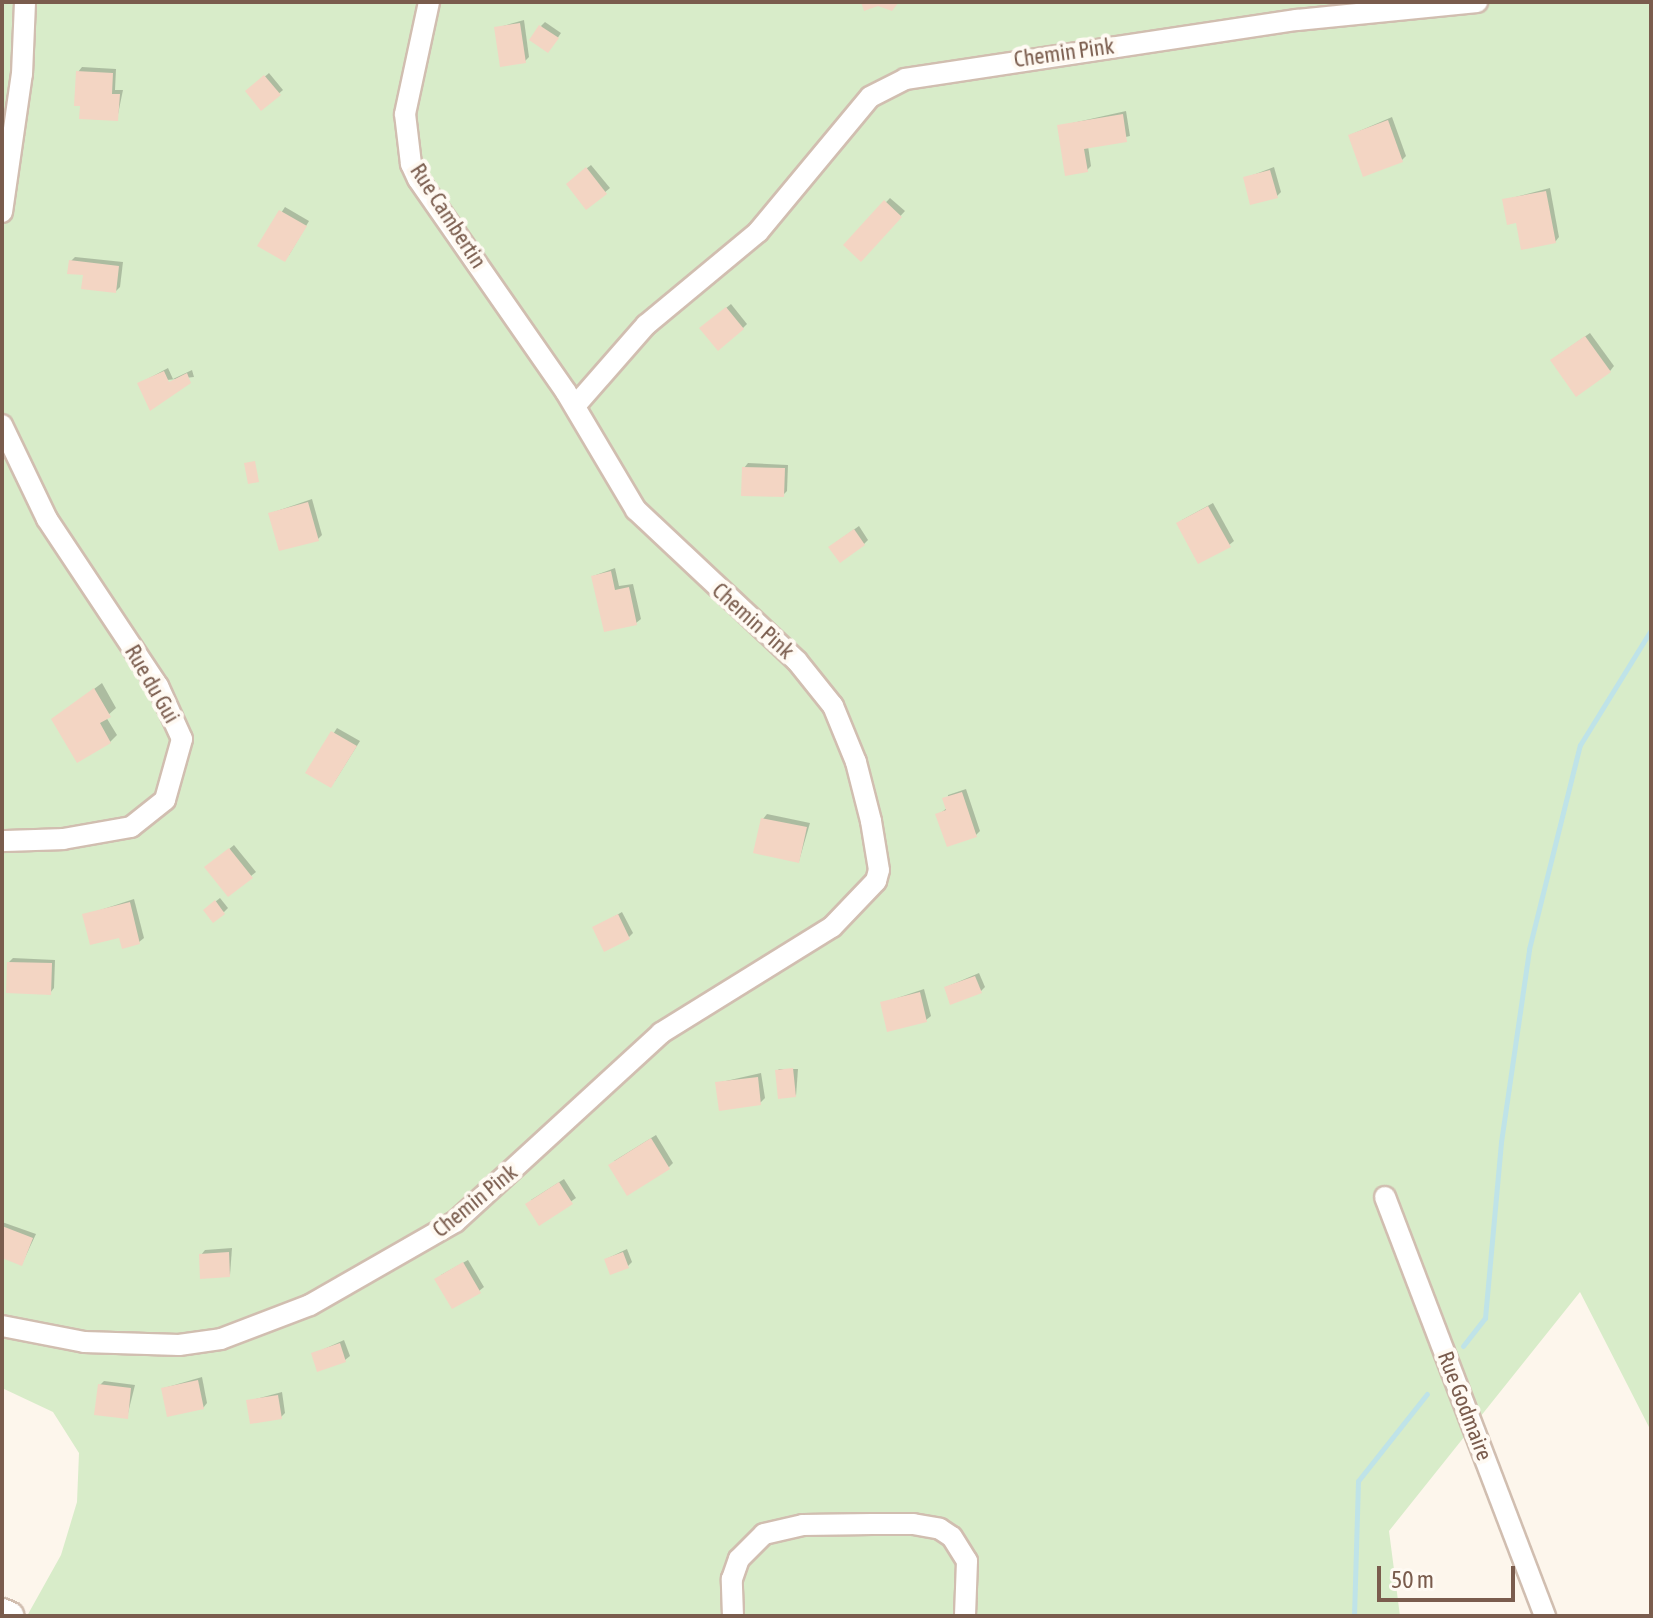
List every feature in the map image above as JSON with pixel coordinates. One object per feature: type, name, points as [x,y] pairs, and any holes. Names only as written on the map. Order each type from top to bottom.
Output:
[{"type":"main road","points":[[2,1613],[9,1616]]},
{"type":"street","points":[[2,212],[22,74],[25,2]]},
{"type":"street","name":"Rue Cambertin","points":[[429,2],[405,114],[411,164],[575,406]]},
{"type":"street","name":"Chemin Pink","points":[[2,1326],[84,1342],[179,1345],[221,1339],[310,1305],[455,1222],[661,1033],[832,927],[876,881],[879,870],[871,821],[856,762],[833,706],[797,661],[643,518],[575,406],[646,325],[758,232],[870,97],[905,79],[1297,20],[1477,2]]},
{"type":"street","name":"Rue du Gui","points":[[2,425],[47,519],[158,686],[182,739],[165,800],[131,827],[63,839],[2,841]]},
{"type":"street","name":"Rue Godmaire","points":[[1385,1197],[1545,1616]]},
{"type":"street","points":[[733,1616],[732,1579],[739,1559],[764,1534],[803,1525],[913,1524],[940,1529],[963,1550],[970,1586],[965,1616]]},
{"type":"green space","points":[[2,2],[1651,2],[1651,1431],[1580,1292],[1389,1531],[1400,1616],[27,1616],[61,1555],[77,1502],[79,1453],[53,1412],[2,1388]]},
{"type":"building","points":[[861,2],[899,2],[892,11],[878,6],[864,11]]},
{"type":"building","points":[[520,23],[526,63],[500,67],[494,27]]},
{"type":"building","points":[[539,25],[559,38],[548,53],[529,40]]},
{"type":"building","points":[[76,71],[113,73],[112,94],[120,94],[118,121],[79,119],[80,106],[74,106]]},
{"type":"building","points":[[264,75],[281,95],[261,111],[245,91]]},
{"type":"building","points":[[1123,114],[1127,142],[1084,149],[1088,172],[1065,176],[1057,125]]},
{"type":"building","points":[[1388,120],[1403,162],[1363,177],[1348,135]]},
{"type":"building","points":[[586,167],[607,194],[586,210],[566,184]]},
{"type":"building","points":[[1270,170],[1278,198],[1250,205],[1243,177]]},
{"type":"building","points":[[1546,191],[1556,243],[1521,250],[1516,223],[1507,225],[1502,199]]},
{"type":"building","points":[[884,200],[902,217],[861,262],[843,245]]},
{"type":"building","points":[[279,210],[307,226],[285,262],[257,246]]},
{"type":"building","points":[[69,260],[119,266],[116,293],[81,289],[83,275],[67,274]]},
{"type":"building","points":[[726,307],[744,329],[718,351],[699,328]]},
{"type":"building","points":[[1585,336],[1611,372],[1576,397],[1550,360]]},
{"type":"building","points":[[164,371],[169,382],[187,373],[191,383],[150,411],[137,383]]},
{"type":"building","points":[[255,461],[259,482],[248,484],[244,463]]},
{"type":"building","points":[[742,467],[785,468],[784,497],[741,496]]},
{"type":"building","points":[[308,502],[319,541],[279,551],[268,513]]},
{"type":"building","points":[[1208,506],[1231,547],[1198,564],[1176,523]]},
{"type":"building","points":[[854,529],[865,545],[840,563],[828,547]]},
{"type":"building","points":[[611,571],[615,590],[629,587],[637,625],[604,632],[591,576]]},
{"type":"building","points":[[94,688],[111,717],[100,723],[111,743],[77,763],[51,719]]},
{"type":"building","points":[[331,731],[357,746],[331,788],[305,773]]},
{"type":"building","points":[[962,792],[977,837],[947,847],[935,814],[946,810],[942,798]]},
{"type":"building","points":[[761,818],[807,827],[799,863],[753,853]]},
{"type":"building","points":[[229,848],[253,878],[228,897],[204,867]]},
{"type":"building","points":[[215,900],[225,914],[213,923],[203,910]]},
{"type":"building","points":[[130,902],[140,944],[122,949],[119,938],[90,945],[82,914]]},
{"type":"building","points":[[618,914],[630,939],[604,952],[592,927]]},
{"type":"building","points":[[7,962],[52,963],[51,995],[6,993]]},
{"type":"building","points":[[975,976],[982,993],[950,1005],[944,987]]},
{"type":"building","points":[[920,992],[927,1022],[887,1032],[880,1002]]},
{"type":"building","points":[[793,1068],[796,1097],[778,1099],[775,1070]]},
{"type":"building","points":[[758,1077],[761,1105],[719,1111],[715,1082]]},
{"type":"building","points":[[651,1138],[670,1169],[627,1196],[608,1165]]},
{"type":"building","points":[[559,1182],[573,1204],[539,1226],[525,1204]]},
{"type":"building","points":[[2,1226],[33,1238],[22,1266],[2,1258]]},
{"type":"building","points":[[229,1252],[230,1277],[200,1279],[199,1254]]},
{"type":"building","points":[[623,1252],[629,1268],[610,1275],[604,1259]]},
{"type":"building","points":[[463,1262],[481,1293],[452,1309],[434,1279]]},
{"type":"building","points":[[340,1343],[346,1362],[317,1372],[311,1353]]},
{"type":"building","points":[[198,1380],[204,1409],[167,1417],[161,1388]]},
{"type":"building","points":[[98,1384],[131,1388],[128,1419],[94,1415]]},
{"type":"building","points":[[278,1395],[282,1419],[250,1424],[246,1400]]},
{"type":"waterway","points":[[1463,1346],[1485,1318],[1501,1142],[1529,949],[1580,745],[1651,630]]},
{"type":"waterway","points":[[1354,1616],[1358,1481],[1427,1394]]}]
